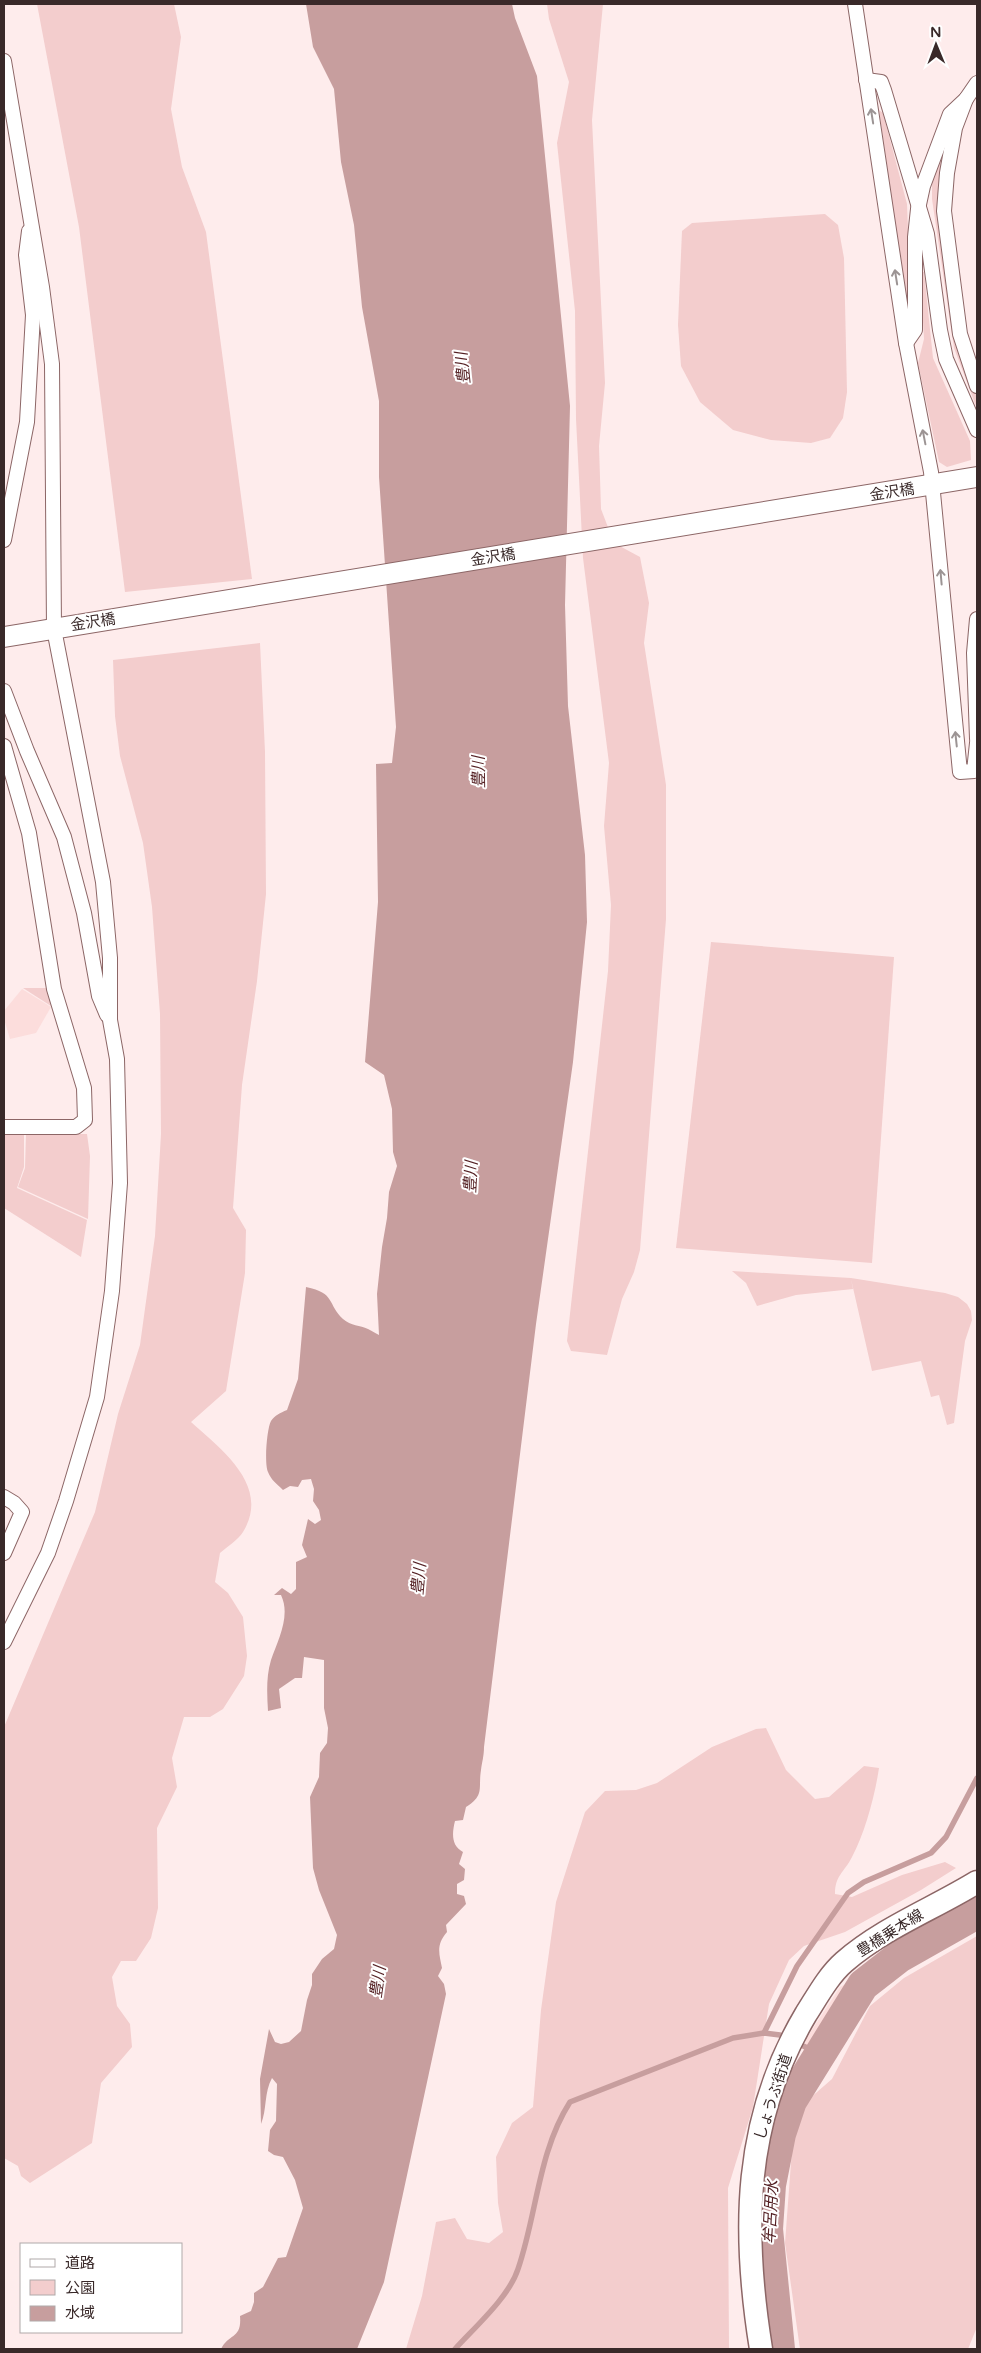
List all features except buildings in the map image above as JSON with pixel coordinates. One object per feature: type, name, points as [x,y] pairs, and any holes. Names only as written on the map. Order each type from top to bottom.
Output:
[{"type":"main road","name":"金沢橋","points":[[4,637],[977,477]]},
{"type":"main road","name":"豊橋乗本線","points":[[800,2025],[820,1992],[843,1963],[878,1937],[977,1882]]},
{"type":"main road","name":"しょうぶ街道","points":[[761,2349],[753,2303],[749,2245],[750,2192],[757,2143],[768,2102],[786,2053],[800,2025]]},
{"type":"street","points":[[855,4],[906,344],[932,485],[960,772],[974,771],[977,744]]},
{"type":"street","points":[[4,62],[31,216],[52,364],[54,628],[103,882],[110,958],[110,1020],[117,1059],[120,1183],[112,1292],[97,1397],[66,1501],[48,1553],[4,1642]]},
{"type":"street","points":[[866,80],[881,82],[884,90],[927,234],[940,330],[946,359],[977,430]]},
{"type":"street","points":[[906,344],[915,330],[915,237],[918,209],[930,165],[950,114],[966,99],[977,83]]},
{"type":"street","points":[[966,99],[955,128],[947,173],[944,211],[960,334],[977,386]]},
{"type":"street","points":[[4,540],[27,422],[33,315],[26,255],[31,216]]},
{"type":"street","points":[[977,619],[974,653],[977,739]]},
{"type":"street","points":[[4,691],[26,751],[64,836],[84,913],[99,996],[110,1020]]},
{"type":"street","points":[[4,746],[29,833],[54,989],[84,1088],[85,1120],[76,1127],[4,1127]]},
{"type":"street","points":[[4,1497],[14,1503],[22,1512],[4,1553]]},
{"type":"shaded area","points":[[22,989],[51,1007],[36,1033],[10,1039],[4,1019],[4,1011]]},
{"type":"shaded area","points":[[868,1972],[850,1997],[864,2005],[822,2080],[805,2093],[796,2085],[806,2039],[840,1987]]},
{"type":"green space","points":[[37,4],[174,4],[181,37],[171,109],[182,167],[206,232],[252,579],[125,592],[79,227]]},
{"type":"green space","points":[[547,4],[603,4],[592,120],[605,383],[599,446],[601,509],[614,543],[640,557],[649,603],[644,643],[666,785],[666,919],[640,1250],[634,1272],[622,1299],[607,1355],[571,1351],[567,1341],[608,971],[611,905],[604,826],[609,763],[583,558],[576,419],[575,311],[557,143],[569,82],[549,19]]},
{"type":"green space","points":[[879,110],[883,113],[907,204],[911,305],[907,306]]},
{"type":"green space","points":[[949,138],[938,188],[942,234],[959,337],[977,395],[977,409],[954,348],[932,199],[932,182]]},
{"type":"green space","points":[[825,214],[838,225],[844,258],[847,392],[843,418],[830,438],[811,443],[771,440],[733,430],[700,402],[681,366],[678,325],[682,231],[692,223]]},
{"type":"green space","points":[[920,271],[924,272],[933,358],[970,441],[971,460],[947,467],[939,462],[918,363],[924,339]]},
{"type":"green space","points":[[260,643],[265,752],[266,894],[257,981],[242,1085],[233,1208],[246,1230],[245,1273],[226,1391],[191,1422],[239,1470],[247,1484],[251,1499],[250,1515],[243,1532],[220,1553],[215,1582],[228,1593],[243,1617],[247,1656],[244,1676],[223,1709],[210,1717],[184,1717],[172,1758],[177,1787],[157,1828],[158,1908],[151,1938],[136,1961],[121,1961],[112,1977],[117,2006],[130,2024],[132,2047],[101,2083],[92,2143],[30,2183],[21,2176],[18,2166],[4,2158],[4,1727],[95,1512],[118,1414],[140,1345],[155,1236],[161,1134],[160,1014],[152,907],[143,843],[120,756],[115,716],[113,660]]},
{"type":"green space","points":[[711,942],[894,957],[872,1263],[676,1248]]},
{"type":"green space","points":[[23,988],[47,988],[51,1006]]},
{"type":"green space","points":[[26,1134],[87,1134],[90,1156],[88,1219],[18,1187],[25,1168]]},
{"type":"green space","points":[[4,1135],[24,1135],[24,1167],[17,1188],[87,1220],[81,1257],[4,1208]]},
{"type":"green space","points":[[732,1271],[851,1278],[945,1293],[958,1297],[967,1304],[971,1311],[972,1320],[965,1341],[954,1423],[947,1425],[939,1395],[931,1397],[921,1361],[872,1371],[851,1279],[853,1289],[796,1295],[757,1306],[746,1283]]},
{"type":"green space","points":[[766,1728],[786,1770],[815,1799],[829,1797],[864,1766],[879,1768],[865,1825],[852,1857],[838,1878],[835,1894],[852,1897],[902,1875],[945,1862],[956,1868],[921,1890],[845,1932],[804,1946],[789,1960],[769,2004],[753,2107],[728,2188],[729,2349],[406,2349],[422,2296],[436,2222],[455,2218],[467,2239],[489,2243],[503,2232],[498,2203],[496,2157],[512,2123],[533,2107],[541,2010],[556,1902],[585,1812],[605,1791],[636,1790],[657,1783],[712,1747],[756,1729]]},
{"type":"green space","points":[[977,1936],[977,2327],[968,2349],[800,2349],[785,2243],[793,2136],[801,2106],[832,2079],[870,2006],[904,1978]]},
{"type":"water","name":"豊川","points":[[306,4],[512,4],[515,18],[537,76],[570,406],[565,605],[568,706],[585,855],[587,922],[573,1062],[536,1324],[481,1770],[480,1791],[476,1799],[466,1807],[463,1820],[455,1821],[453,1830],[454,1843],[463,1852],[459,1864],[465,1869],[464,1880],[457,1884],[457,1894],[464,1896],[466,1904],[446,1925],[447,1932],[440,1945],[439,1953],[442,1968],[438,1976],[444,1984],[446,1994],[384,2282],[357,2349],[221,2349],[239,2329],[240,2316],[251,2311],[254,2293],[263,2287],[278,2258],[286,2257],[303,2208],[295,2180],[283,2157],[268,2151],[270,2130],[276,2121],[277,2084],[272,2078],[269,2083],[261,2124],[260,2079],[269,2029],[275,2042],[281,2044],[289,2042],[301,2031],[312,1985],[312,1974],[322,1959],[334,1949],[337,1935],[319,1890],[313,1868],[310,1797],[319,1777],[320,1753],[327,1743],[328,1728],[324,1708],[324,1660],[304,1657],[302,1678],[295,1678],[279,1689],[281,1708],[268,1711],[267,1698],[269,1666],[280,1636],[285,1611],[281,1595],[274,1595],[282,1588],[291,1594],[296,1589],[296,1562],[307,1557],[302,1545],[308,1519],[315,1524],[321,1520],[319,1510],[313,1501],[314,1489],[311,1479],[302,1480],[298,1487],[290,1486],[283,1490],[269,1475],[266,1461],[268,1431],[271,1421],[278,1414],[287,1410],[298,1379],[306,1287],[316,1289],[327,1296],[338,1314],[346,1321],[379,1335],[377,1294],[382,1247],[389,1192],[397,1166],[393,1152],[392,1109],[384,1075],[365,1062],[378,902],[376,764],[392,763],[396,727],[379,477],[379,401],[362,307],[354,225],[341,162],[334,89],[313,47]]},
{"type":"waterway","points":[[764,2033],[797,1966],[848,1893],[864,1882],[931,1853],[946,1837],[977,1778]]},
{"type":"waterway","name":"牟呂用水","points":[[779,2349],[767,2229],[770,2185],[780,2134],[791,2101],[863,1985],[899,1957],[977,1913]]},
{"type":"waterway","points":[[455,2349],[491,2311],[514,2280],[524,2248],[544,2162],[559,2121],[570,2102],[733,2038],[764,2033],[780,2035],[789,2039]]},
{"type":"waterway","points":[[797,2043],[820,2054]]}]
